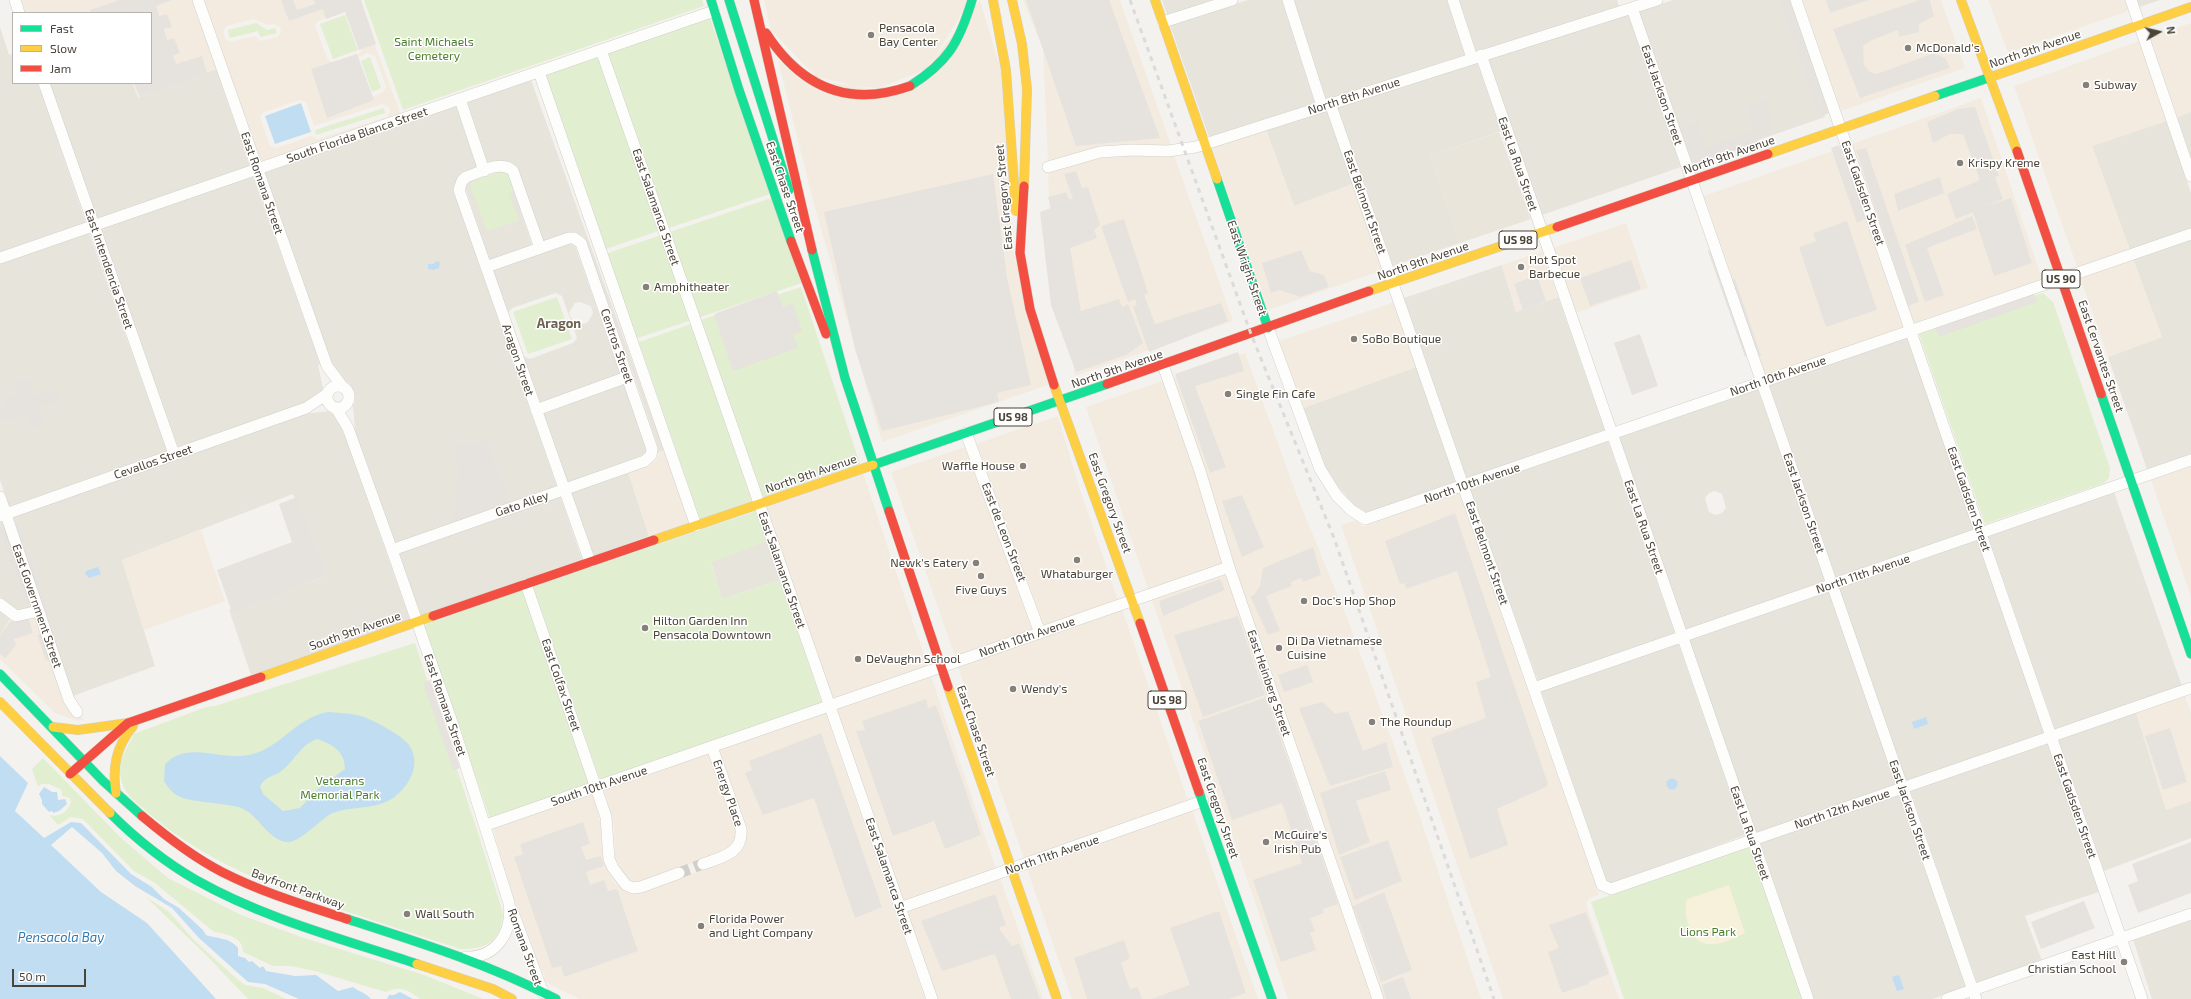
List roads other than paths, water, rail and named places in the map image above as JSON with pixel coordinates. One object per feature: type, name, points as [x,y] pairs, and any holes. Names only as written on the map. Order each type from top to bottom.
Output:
[{"type":"main road","name":"East Chase Street","points":[[711,0],[739,90],[805,282],[845,378]]},
{"type":"main road","name":"East Chase Street","points":[[729,0],[824,301],[845,378],[873,465],[1057,999]]},
{"type":"main road","points":[[754,0],[824,301]]},
{"type":"main road","points":[[760,22],[783,56],[803,75],[835,91],[854,95],[875,95],[896,91],[910,86],[924,79],[940,65],[960,40],[972,0]]},
{"type":"main road","name":"East Gregory Street","points":[[993,0],[1006,70],[1020,253],[1026,291],[1034,325],[1059,401],[1132,600],[1272,999]]},
{"type":"main road","points":[[1012,0],[1022,44],[1027,90],[1026,171],[1020,253]]},
{"type":"main road","name":"East Wright Street","points":[[1156,0],[1268,328]]},
{"type":"main road","name":"East Cervantes Street","points":[[1961,0],[1991,77],[2191,654]]},
{"type":"main road","name":"North 9th Avenue","points":[[662,538],[827,479],[873,465],[1164,365],[1338,302],[2191,7]]},
{"type":"main road","name":"South 9th Avenue","points":[[70,774],[84,760],[128,723],[662,538]]},
{"type":"main road","name":"Bayfront Parkway","points":[[0,674],[116,792],[160,832],[221,871],[270,894],[533,982]]},
{"type":"main road","points":[[0,702],[70,774],[139,840],[177,867],[212,888],[261,911],[493,989],[512,999]]},
{"type":"main road","points":[[116,792],[113,766],[120,743],[134,725],[150,715]]},
{"type":"main road","points":[[53,727],[78,730],[128,723]]},
{"type":"main road","points":[[413,962],[467,973],[509,989],[519,989],[533,982]]},
{"type":"main road","points":[[544,995],[556,999]]},
{"type":"street","points":[[15,0],[19,12]]},
{"type":"street","name":"East Romana Street","points":[[198,0],[327,366],[342,386]]},
{"type":"street","points":[[1163,22],[1232,0]]},
{"type":"street","name":"East Belmont Street","points":[[1288,0],[1393,284],[1602,885],[1606,888]]},
{"type":"street","name":"East La Rua Street","points":[[1453,0],[1542,232],[1808,999]]},
{"type":"street","name":"North 8th Avenue","points":[[1048,167],[1100,152],[1122,150],[1168,151],[1205,144],[1476,57],[1627,6],[1657,0]]},
{"type":"street","name":"East Gadsden Street","points":[[1796,0],[2142,999]]},
{"type":"street","points":[[2131,0],[2191,176]]},
{"type":"street","name":"East Jackson Street","points":[[1627,6],[1692,180],[1974,995]]},
{"type":"street","name":"South Florida Blanca Street","points":[[0,258],[714,11]]},
{"type":"street","name":"East Salamanca Street","points":[[601,50],[932,999]]},
{"type":"street","points":[[539,72],[696,526]]},
{"type":"street","name":"East Intendencia Street","points":[[44,84],[174,454]]},
{"type":"street","points":[[460,99],[484,171]]},
{"type":"street","name":"Aragon Street","points":[[540,248],[513,171],[507,166],[502,166],[484,171],[462,181],[459,190],[590,562]]},
{"type":"street","name":"North 10th Avenue","points":[[1365,520],[1910,330],[2191,234]]},
{"type":"street","name":"Centros Street","points":[[540,248],[569,238],[576,239],[580,243],[652,449],[651,455]]},
{"type":"street","points":[[486,267],[540,248]]},
{"type":"street","name":"East Wright Street","points":[[1268,328],[1320,469],[1337,496],[1351,510],[1365,520]]},
{"type":"street","name":"East Heinberg Street","points":[[1164,365],[1200,471],[1228,567],[1378,999]]},
{"type":"street","name":"East Romana Street","points":[[327,366],[326,372],[328,392]]},
{"type":"street","points":[[536,410],[627,377]]},
{"type":"street","points":[[335,386],[342,386],[349,394],[347,404],[342,407],[333,407],[327,400],[328,392],[335,386]]},
{"type":"street","name":"Cevallos Street","points":[[3,515],[306,408],[328,392]]},
{"type":"street","name":"East Romana Street","points":[[347,404],[348,428]]},
{"type":"street","name":"East Romana Street","points":[[333,407],[348,428],[392,550],[486,825],[510,903],[510,922],[502,940],[487,952],[477,956],[461,957]]},
{"type":"street","name":"Cevallos Street","points":[[306,408],[333,407]]},
{"type":"street","name":"East de Leon Street","points":[[966,432],[1040,633]]},
{"type":"street","name":"Gato Alley","points":[[392,550],[645,461],[651,455]]},
{"type":"street","name":"North 11th Avenue","points":[[1534,688],[2191,460]]},
{"type":"street","name":"East Government Street","points":[[0,497],[3,515],[39,611],[69,700],[77,712]]},
{"type":"street","name":"North 10th Avenue","points":[[712,747],[1228,567]]},
{"type":"street","name":"East Colfax Street","points":[[526,584],[596,787]]},
{"type":"street","points":[[0,604],[16,616],[39,611]]},
{"type":"street","name":"North 12th Avenue","points":[[1606,888],[1611,889],[2191,688]]},
{"type":"street","name":"South 10th Avenue","points":[[486,825],[712,747]]},
{"type":"street","name":"Energy Place","points":[[703,864],[728,856],[736,849],[742,837],[741,829],[712,747]]},
{"type":"street","points":[[596,787],[608,828],[610,859],[619,878],[626,885],[633,888],[641,887],[679,873]]},
{"type":"street","name":"North 11th Avenue","points":[[900,908],[1203,801]]},
{"type":"street","name":"Romana Street","points":[[510,903],[533,982],[544,995]]},
{"type":"street","points":[[1947,999],[1974,995],[2121,938],[2191,914]]},
{"type":"water","points":[[301,103],[311,132],[275,144],[265,116]]},
{"type":"water","points":[[437,261],[440,262],[439,268],[433,270],[428,269],[428,264],[433,264]]},
{"type":"water","points":[[98,567],[101,574],[89,578],[85,574],[86,571]]},
{"type":"water","points":[[328,712],[346,713],[360,716],[388,729],[404,740],[412,751],[414,767],[409,781],[404,788],[393,798],[378,805],[344,810],[329,815],[296,840],[286,842],[272,836],[251,814],[245,810],[238,807],[183,798],[174,793],[164,781],[165,764],[174,757],[184,753],[194,752],[227,756],[249,755],[270,746],[296,727],[316,716]],"holes":[[[317,739],[333,746],[340,753],[343,758],[345,769],[319,788],[300,808],[283,811],[263,794],[260,786],[267,778],[285,768],[306,745]]]},
{"type":"water","points":[[1926,717],[1928,724],[1914,729],[1912,722]]},
{"type":"water","name":"Pensacola Bay","points":[[0,756],[28,783],[15,811],[44,838],[71,822],[81,823],[131,874],[152,887],[164,899],[179,908],[203,930],[206,935],[227,940],[235,944],[238,948],[238,956],[245,958],[249,962],[252,961],[260,968],[263,966],[266,971],[295,976],[316,975],[338,991],[353,987],[371,999],[299,999],[265,984],[248,982],[199,938],[172,908],[135,886],[116,871],[102,853],[72,827],[51,845],[101,892],[147,923],[216,999],[0,999]]},
{"type":"water","points":[[1670,779],[1674,779],[1676,780],[1676,788],[1670,789],[1667,786],[1667,782]]},
{"type":"water","points":[[44,787],[52,792],[57,792],[58,800],[65,799],[67,804],[59,811],[53,813],[52,811],[49,812],[42,804],[39,794]]},
{"type":"water","points":[[1899,975],[1904,989],[1897,991],[1892,977]]},
{"type":"water","points":[[400,992],[413,999],[387,999],[389,995],[394,995]]},
{"type":"tunnel","points":[[679,873],[703,864]]},
{"type":"railway","points":[[1130,0],[1251,334],[1334,538],[1494,999]]},
{"type":"place","name":"Pensacola Bay Center","points":[[871,35]]},
{"type":"place","name":"McDonald's","points":[[1908,48]]},
{"type":"place","name":"Subway","points":[[2086,85]]},
{"type":"place","name":"Krispy Kreme","points":[[1960,163]]},
{"type":"place","name":"Hot Spot Barbecue","points":[[1521,267]]},
{"type":"place","name":"Amphitheater","points":[[646,287]]},
{"type":"place","name":"SoBo Boutique","points":[[1354,339]]},
{"type":"place","name":"Single Fin Cafe","points":[[1228,394]]},
{"type":"place","name":"Waffle House","points":[[1023,466]]},
{"type":"place","name":"Whataburger","points":[[1077,560]]},
{"type":"place","name":"Newk's Eatery","points":[[976,563]]},
{"type":"place","name":"Five Guys","points":[[981,576]]},
{"type":"place","name":"Doc's Hop Shop","points":[[1304,601]]},
{"type":"place","name":"Hilton Garden Inn Pensacola Downtown","points":[[645,628]]},
{"type":"place","name":"Di Da Vietnamese Cuisine","points":[[1279,648]]},
{"type":"place","name":"DeVaughn School","points":[[858,659]]},
{"type":"place","name":"Wendy's","points":[[1013,689]]},
{"type":"place","name":"The Roundup","points":[[1372,722]]},
{"type":"place","name":"McGuire's Irish Pub","points":[[1266,842]]},
{"type":"place","name":"Wall South","points":[[407,914]]},
{"type":"place","name":"Florida Power and Light Company","points":[[701,926]]},
{"type":"place","name":"East Hill Christian School","points":[[2124,962]]},
{"type":"district","name":"Aragon","points":[[559,324]]},
{"type":"park label","name":"Saint Michaels Cemetery","points":[[434,49]]},
{"type":"park label","name":"Veterans Memorial Park","points":[[340,788]]},
{"type":"park label","name":"Lions Park","points":[[1708,932]]}]
